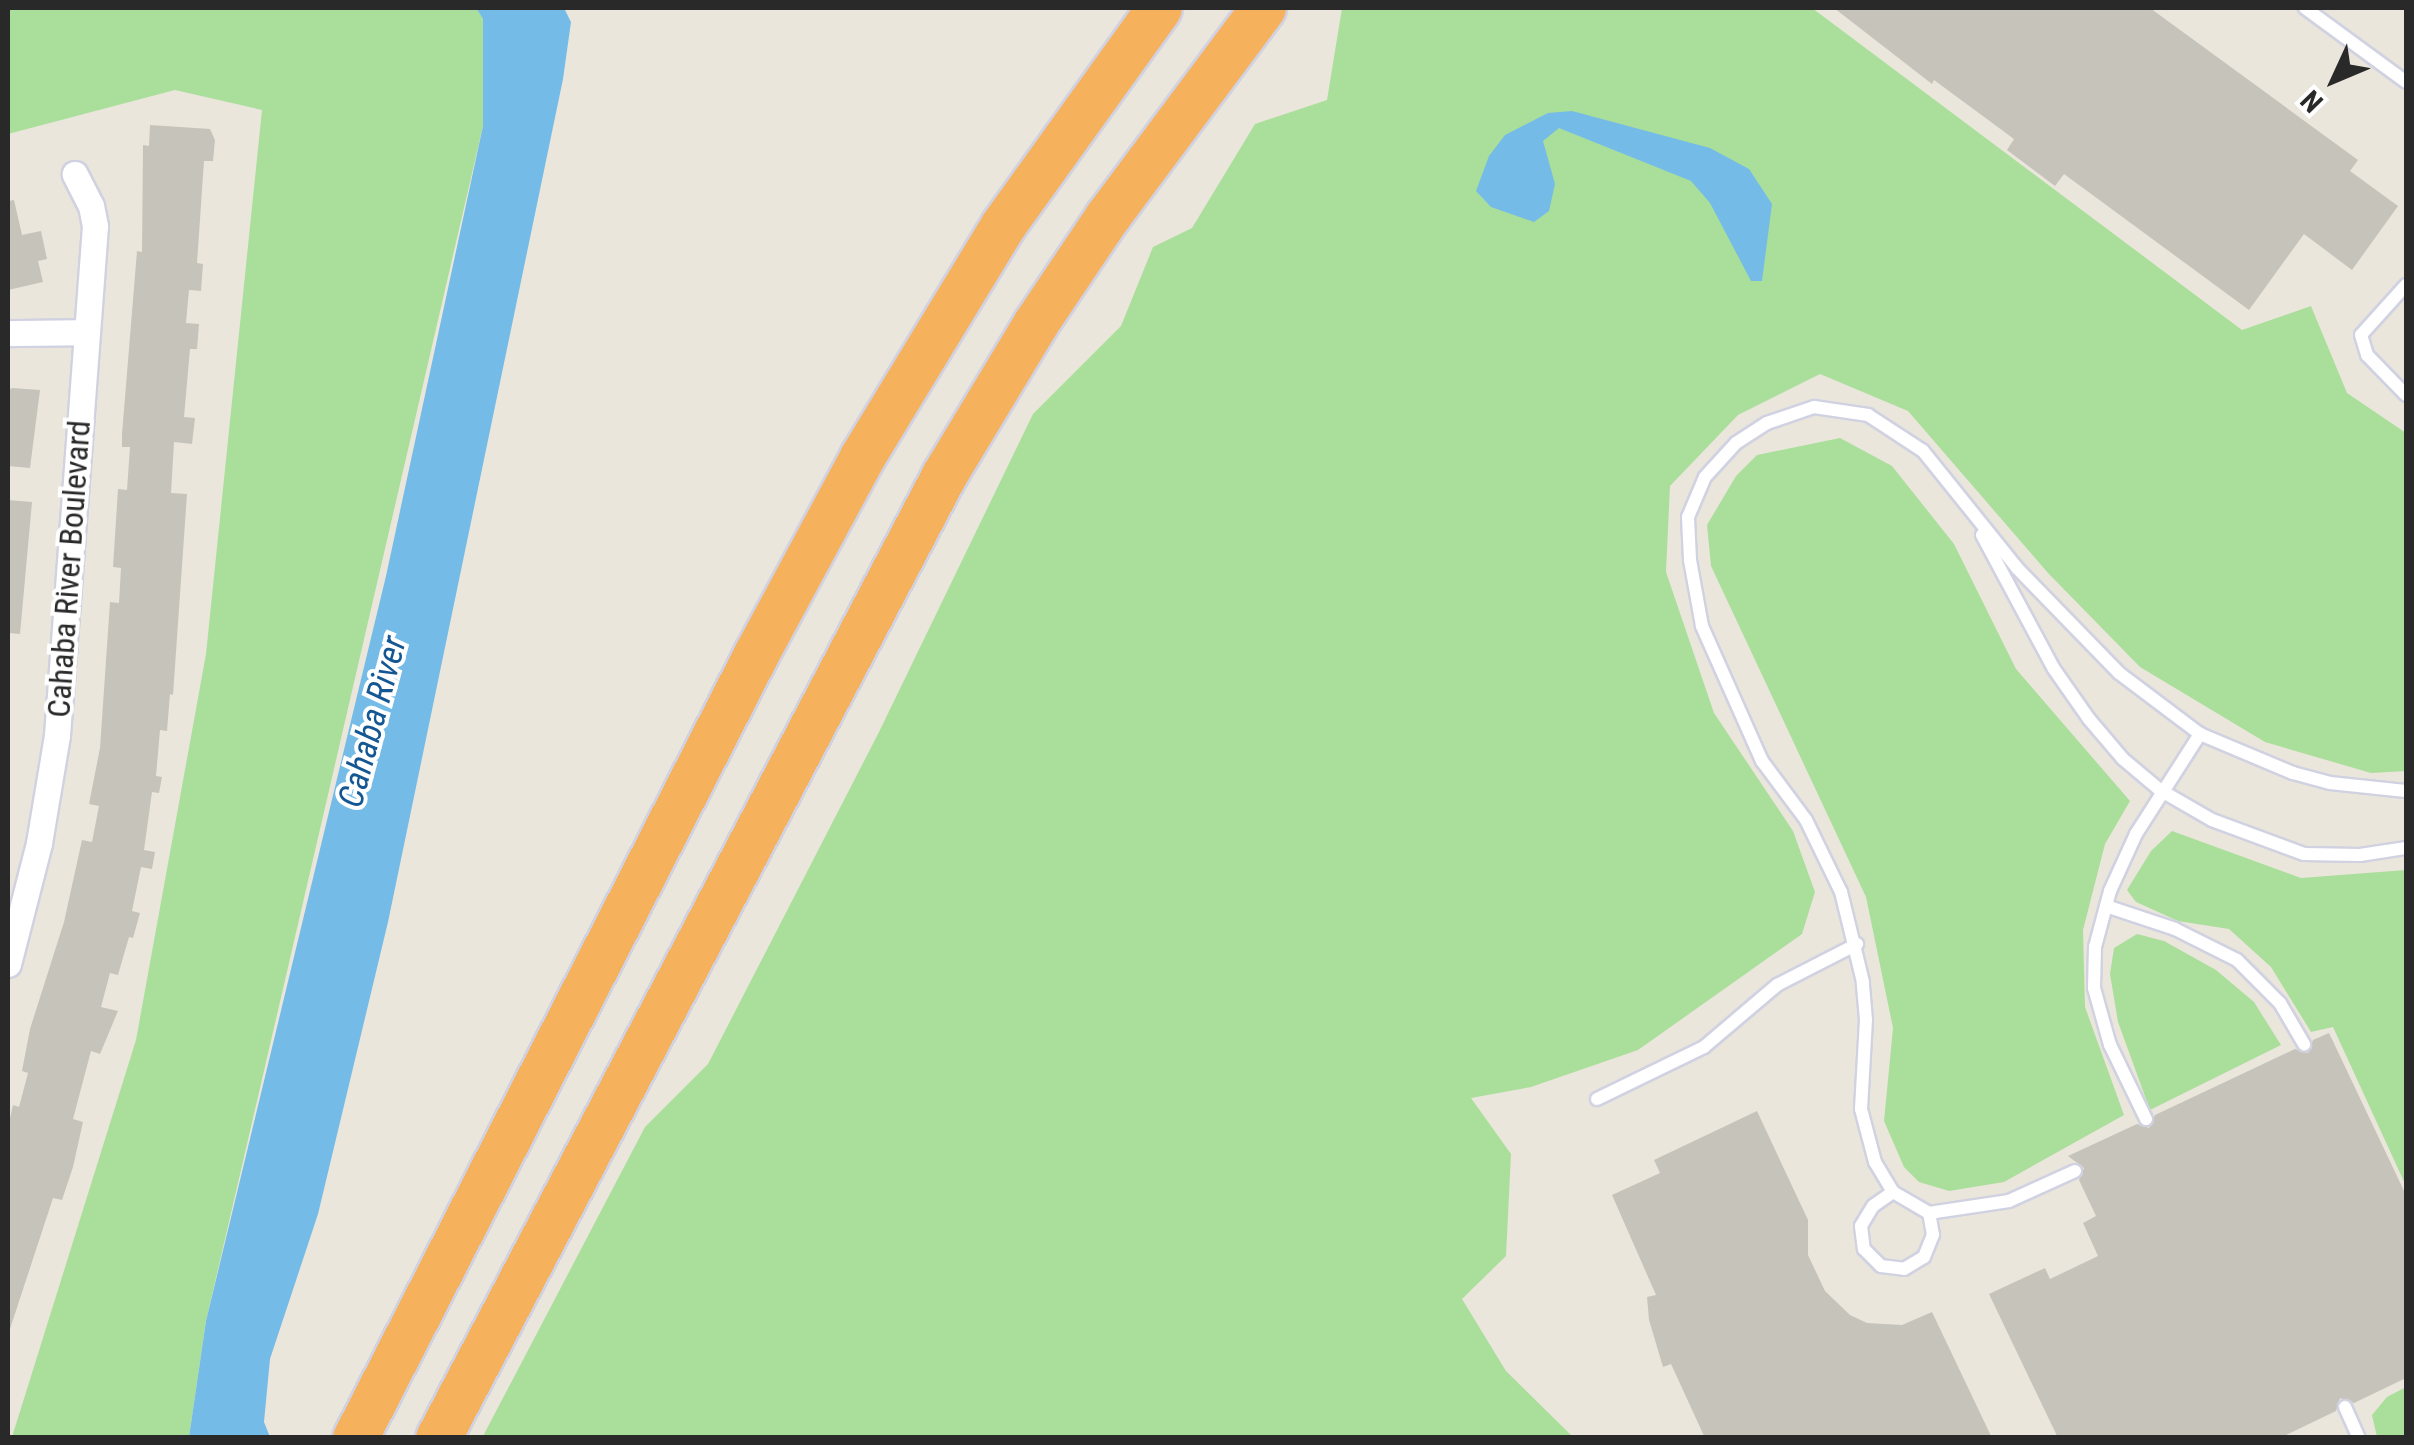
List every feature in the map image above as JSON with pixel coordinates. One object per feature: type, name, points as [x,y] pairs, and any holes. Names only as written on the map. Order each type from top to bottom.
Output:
[{"type":"highway","points":[[355,1438],[756,654],[862,457],[1003,225],[1159,8]]},
{"type":"highway","points":[[438,1438],[952,460],[1097,232],[1263,8]]},
{"type":"street","name":"Cahaba River Boulevard","points":[[8,964],[39,843],[52,770],[94,226],[91,206],[75,174]]},
{"type":"street","points":[[8,333],[87,332]]},
{"type":"lane","points":[[2305,8],[2406,82]]},
{"type":"lane","points":[[2404,294],[2362,335],[2367,355],[2384,377],[2406,394]]},
{"type":"lane","points":[[2075,1172],[2009,1201],[1929,1212],[1893,1192],[1875,1162],[1861,1109],[1866,1020],[1857,944],[1826,856],[1806,820],[1762,760],[1702,626],[1690,560],[1688,518],[1704,477],[1736,443],[1767,422],[1814,407],[1868,415],[1923,451],[2017,568],[2119,673],[2200,734],[2293,773],[2330,782],[2406,791]]},
{"type":"lane","points":[[1964,502],[2054,669],[2123,759],[2160,790],[2228,827],[2304,854],[2360,856],[2406,848]]},
{"type":"lane","points":[[2146,1119],[2110,1045],[2094,988],[2096,948],[2106,906],[2136,834],[2160,790],[2200,734]]},
{"type":"lane","points":[[2106,906],[2175,928],[2237,960],[2280,1003],[2304,1044]]},
{"type":"lane","points":[[1597,1099],[1704,1047],[1777,985],[1857,944]]},
{"type":"lane","points":[[1893,1192],[1873,1206],[1861,1226],[1864,1249],[1880,1266],[1904,1269],[1924,1256],[1933,1234],[1929,1212]]},
{"type":"lane","points":[[2345,1407],[2359,1438]]},
{"type":"green space","points":[[8,8],[476,8],[483,19],[483,126],[206,1321],[189,1437],[12,1437],[136,1040],[206,654],[262,110],[175,90],[8,134]]},
{"type":"green space","points":[[1342,8],[1812,8],[2242,330],[2311,306],[2347,393],[2406,433],[2406,771],[2371,773],[2265,742],[2140,667],[2048,573],[1908,411],[1820,374],[1738,415],[1670,486],[1666,572],[1714,713],[1793,831],[1815,892],[1802,934],[1638,1050],[1531,1087],[1471,1098],[1511,1154],[1506,1256],[1462,1299],[1506,1371],[1573,1437],[482,1438],[645,1127],[708,1064],[879,732],[1033,414],[1121,326],[1153,247],[1192,228],[1255,124],[1327,100]]},
{"type":"green space","points":[[1840,438],[1892,466],[1954,544],[2016,669],[2130,801],[2105,844],[2083,930],[2085,1007],[2124,1115],[2004,1182],[1949,1191],[1919,1182],[1904,1167],[1884,1121],[1893,1028],[1866,897],[1711,566],[1707,525],[1736,476],[1757,455]]},
{"type":"green space","points":[[2172,831],[2301,878],[2406,870],[2406,1186],[2333,1027],[2311,1032],[2271,967],[2229,929],[2178,921],[2136,902],[2127,890],[2151,851]]},
{"type":"green space","points":[[2137,934],[2164,941],[2216,970],[2254,1002],[2281,1045],[2150,1110],[2118,1022],[2110,974],[2114,948]]},
{"type":"green space","points":[[2406,1387],[2406,1437],[2377,1437],[2372,1415],[2387,1397]]},
{"type":"water","name":"Cahaba River","points":[[476,8],[564,8],[571,22],[563,79],[388,922],[318,1214],[270,1359],[264,1422],[270,1437],[189,1437],[206,1321],[386,576],[483,126],[483,19]]},
{"type":"water","points":[[1572,111],[1710,148],[1749,169],[1772,204],[1762,281],[1751,281],[1710,203],[1691,181],[1559,128],[1543,141],[1555,184],[1549,211],[1534,222],[1491,207],[1476,191],[1489,156],[1505,135],[1548,113]]},
{"type":"building","points":[[1834,8],[2150,8],[2358,160],[2350,171],[2398,206],[2352,270],[2304,234],[2249,310],[2064,174],[2055,186],[2007,150],[2014,139],[1934,80],[1932,84]]},
{"type":"building","points":[[150,125],[210,129],[215,140],[213,161],[204,161],[197,263],[203,264],[201,291],[189,290],[186,323],[199,324],[197,349],[190,349],[184,417],[195,418],[192,444],[174,442],[171,493],[187,494],[173,695],[170,694],[167,731],[160,730],[156,776],[162,777],[159,793],[152,792],[144,850],[155,852],[152,869],[141,867],[132,911],[140,913],[133,938],[129,937],[118,975],[110,973],[101,1007],[118,1011],[100,1054],[91,1051],[73,1119],[83,1122],[73,1167],[62,1200],[53,1198],[8,1335],[8,1127],[13,1105],[19,1107],[28,1073],[22,1071],[30,1029],[64,922],[82,840],[92,842],[99,806],[89,804],[100,748],[110,602],[119,603],[121,568],[113,567],[118,489],[127,490],[130,447],[122,447],[122,434],[137,251],[142,252],[143,145],[149,146]]},
{"type":"building","points":[[14,200],[22,235],[41,231],[47,259],[38,261],[43,282],[8,290],[8,201]]},
{"type":"building","points":[[40,390],[30,468],[8,466],[8,391]]},
{"type":"building","points":[[8,500],[32,502],[20,634],[8,633]]},
{"type":"building","points":[[2329,1033],[2406,1195],[2406,1378],[2354,1403],[2340,1398],[2336,1411],[2280,1438],[2058,1438],[1989,1294],[2045,1268],[2050,1279],[2098,1256],[2083,1223],[2096,1216],[2079,1180],[2084,1168],[2068,1156],[2137,1124],[2149,1128],[2155,1115],[2295,1049],[2308,1053],[2313,1040]]},
{"type":"building","points":[[1757,1111],[1808,1220],[1808,1255],[1825,1291],[1850,1315],[1867,1323],[1902,1325],[1932,1312],[1992,1438],[1705,1438],[1671,1364],[1663,1367],[1649,1320],[1647,1297],[1656,1295],[1612,1195],[1660,1173],[1654,1160]]}]
